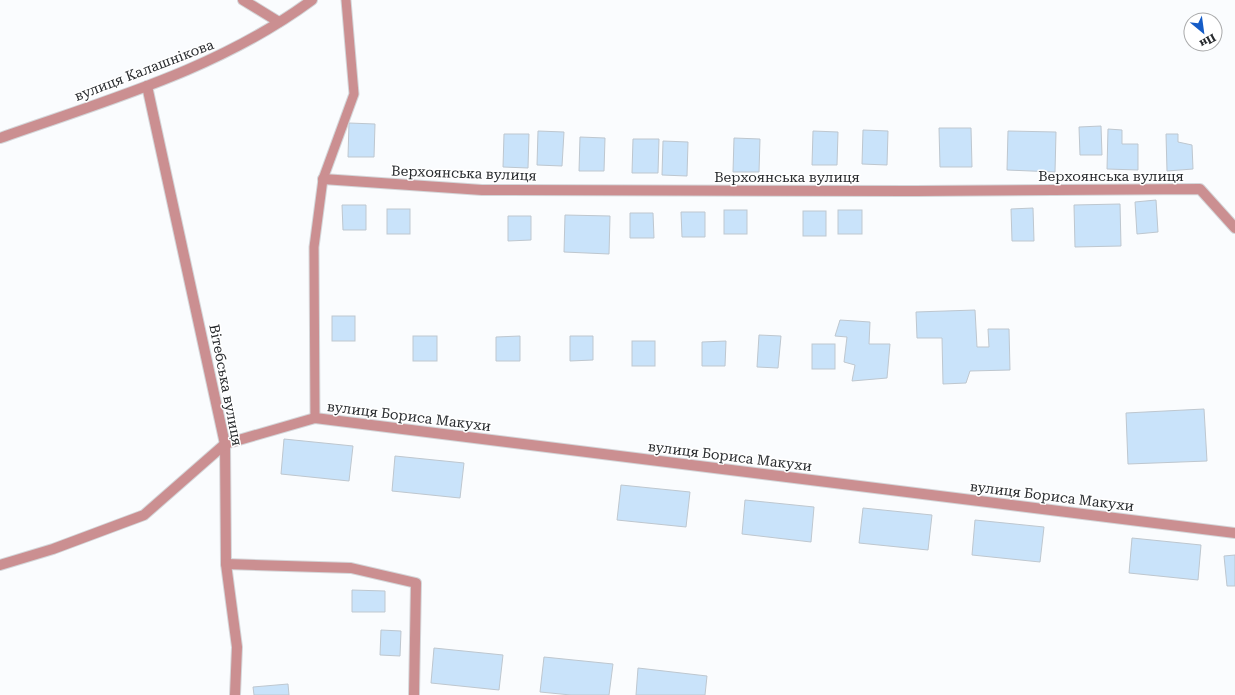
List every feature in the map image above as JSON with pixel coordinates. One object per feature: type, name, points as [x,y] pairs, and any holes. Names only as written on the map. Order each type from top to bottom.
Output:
[{"type":"street","points":[[243,0],[279,22]]},
{"type":"street","name":"вулиця Калашнікова","points":[[0,138],[195,68],[234,49],[312,0]]},
{"type":"street","name":"Вітебська вулиця","points":[[147,86],[225,444],[226,564],[236,647],[236,695]]},
{"type":"street","name":"Верхоянська вулиця","points":[[323,179],[482,190],[915,191],[1200,189],[1235,228]]},
{"type":"street","name":"вулиця Бориса Макухи","points":[[225,444],[315,418],[1235,533]]},
{"type":"street","points":[[0,565],[53,549],[144,515],[225,444]]},
{"type":"street","points":[[226,564],[351,568],[416,583],[414,695]]},
{"type":"lane","points":[[315,418],[314,247],[323,179],[354,94],[346,0]]},
{"type":"building","points":[[349,123],[375,124],[374,157],[348,157]]},
{"type":"building","points":[[1101,126],[1102,155],[1080,155],[1079,127]]},
{"type":"building","points":[[939,128],[971,128],[972,167],[940,167]]},
{"type":"building","points":[[1108,129],[1122,130],[1122,144],[1138,144],[1138,170],[1107,169]]},
{"type":"building","points":[[863,130],[888,131],[887,165],[862,164]]},
{"type":"building","points":[[538,131],[564,132],[562,166],[537,165]]},
{"type":"building","points":[[813,131],[838,132],[837,165],[812,165]]},
{"type":"building","points":[[1008,131],[1056,132],[1055,172],[1007,170]]},
{"type":"building","points":[[504,134],[529,134],[528,168],[503,167]]},
{"type":"building","points":[[1166,134],[1178,134],[1178,142],[1192,145],[1193,169],[1167,171]]},
{"type":"building","points":[[580,137],[605,138],[604,171],[579,171]]},
{"type":"building","points":[[734,138],[760,139],[759,172],[733,172]]},
{"type":"building","points":[[633,139],[659,139],[658,173],[632,173]]},
{"type":"building","points":[[663,141],[688,142],[687,176],[662,175]]},
{"type":"building","points":[[1156,200],[1158,232],[1137,234],[1135,202]]},
{"type":"building","points":[[1120,204],[1121,246],[1075,247],[1074,205]]},
{"type":"building","points":[[342,205],[366,205],[366,230],[343,230]]},
{"type":"building","points":[[1033,208],[1034,241],[1012,241],[1011,209]]},
{"type":"building","points":[[387,209],[410,209],[410,234],[387,234]]},
{"type":"building","points":[[724,210],[747,210],[747,234],[724,234]]},
{"type":"building","points":[[838,210],[862,210],[862,234],[838,234]]},
{"type":"building","points":[[803,211],[826,211],[826,236],[803,236]]},
{"type":"building","points":[[681,212],[705,212],[705,237],[682,237]]},
{"type":"building","points":[[630,213],[653,213],[654,238],[630,238]]},
{"type":"building","points":[[565,215],[610,216],[609,254],[564,252]]},
{"type":"building","points":[[508,216],[531,216],[531,240],[508,241]]},
{"type":"building","points":[[975,310],[977,347],[989,347],[988,329],[1009,329],[1010,370],[970,371],[966,383],[943,384],[942,338],[917,338],[916,312]]},
{"type":"building","points":[[332,316],[355,316],[355,341],[332,341]]},
{"type":"building","points":[[840,320],[870,322],[869,344],[890,344],[887,378],[852,381],[855,365],[844,362],[847,337],[835,336]]},
{"type":"building","points":[[759,335],[781,336],[778,368],[757,367]]},
{"type":"building","points":[[413,336],[437,336],[437,361],[413,361]]},
{"type":"building","points":[[520,336],[520,361],[496,361],[496,337]]},
{"type":"building","points":[[570,336],[593,336],[593,360],[570,361]]},
{"type":"building","points":[[632,341],[655,341],[655,366],[632,366]]},
{"type":"building","points":[[726,341],[725,366],[702,366],[702,342]]},
{"type":"building","points":[[812,344],[835,344],[835,369],[812,369]]},
{"type":"building","points":[[1204,409],[1207,461],[1128,464],[1126,413]]},
{"type":"building","points":[[284,439],[353,446],[349,481],[281,474]]},
{"type":"building","points":[[395,456],[464,463],[460,498],[392,491]]},
{"type":"building","points":[[621,485],[690,492],[686,527],[617,520]]},
{"type":"building","points":[[745,500],[814,507],[811,542],[742,534]]},
{"type":"building","points":[[863,508],[932,515],[928,550],[859,543]]},
{"type":"building","points":[[975,520],[1044,527],[1040,562],[972,555]]},
{"type":"building","points":[[1132,538],[1201,545],[1198,580],[1129,573]]},
{"type":"building","points":[[1235,555],[1235,586],[1227,586],[1224,556]]},
{"type":"building","points":[[352,590],[385,591],[385,612],[352,612]]},
{"type":"building","points":[[381,630],[401,631],[400,656],[380,655]]},
{"type":"building","points":[[434,648],[503,655],[499,690],[431,683]]},
{"type":"building","points":[[544,657],[613,664],[609,695],[571,695],[540,692]]},
{"type":"building","points":[[638,668],[707,676],[705,695],[636,695]]},
{"type":"building","points":[[288,684],[289,695],[254,695],[253,687]]}]
